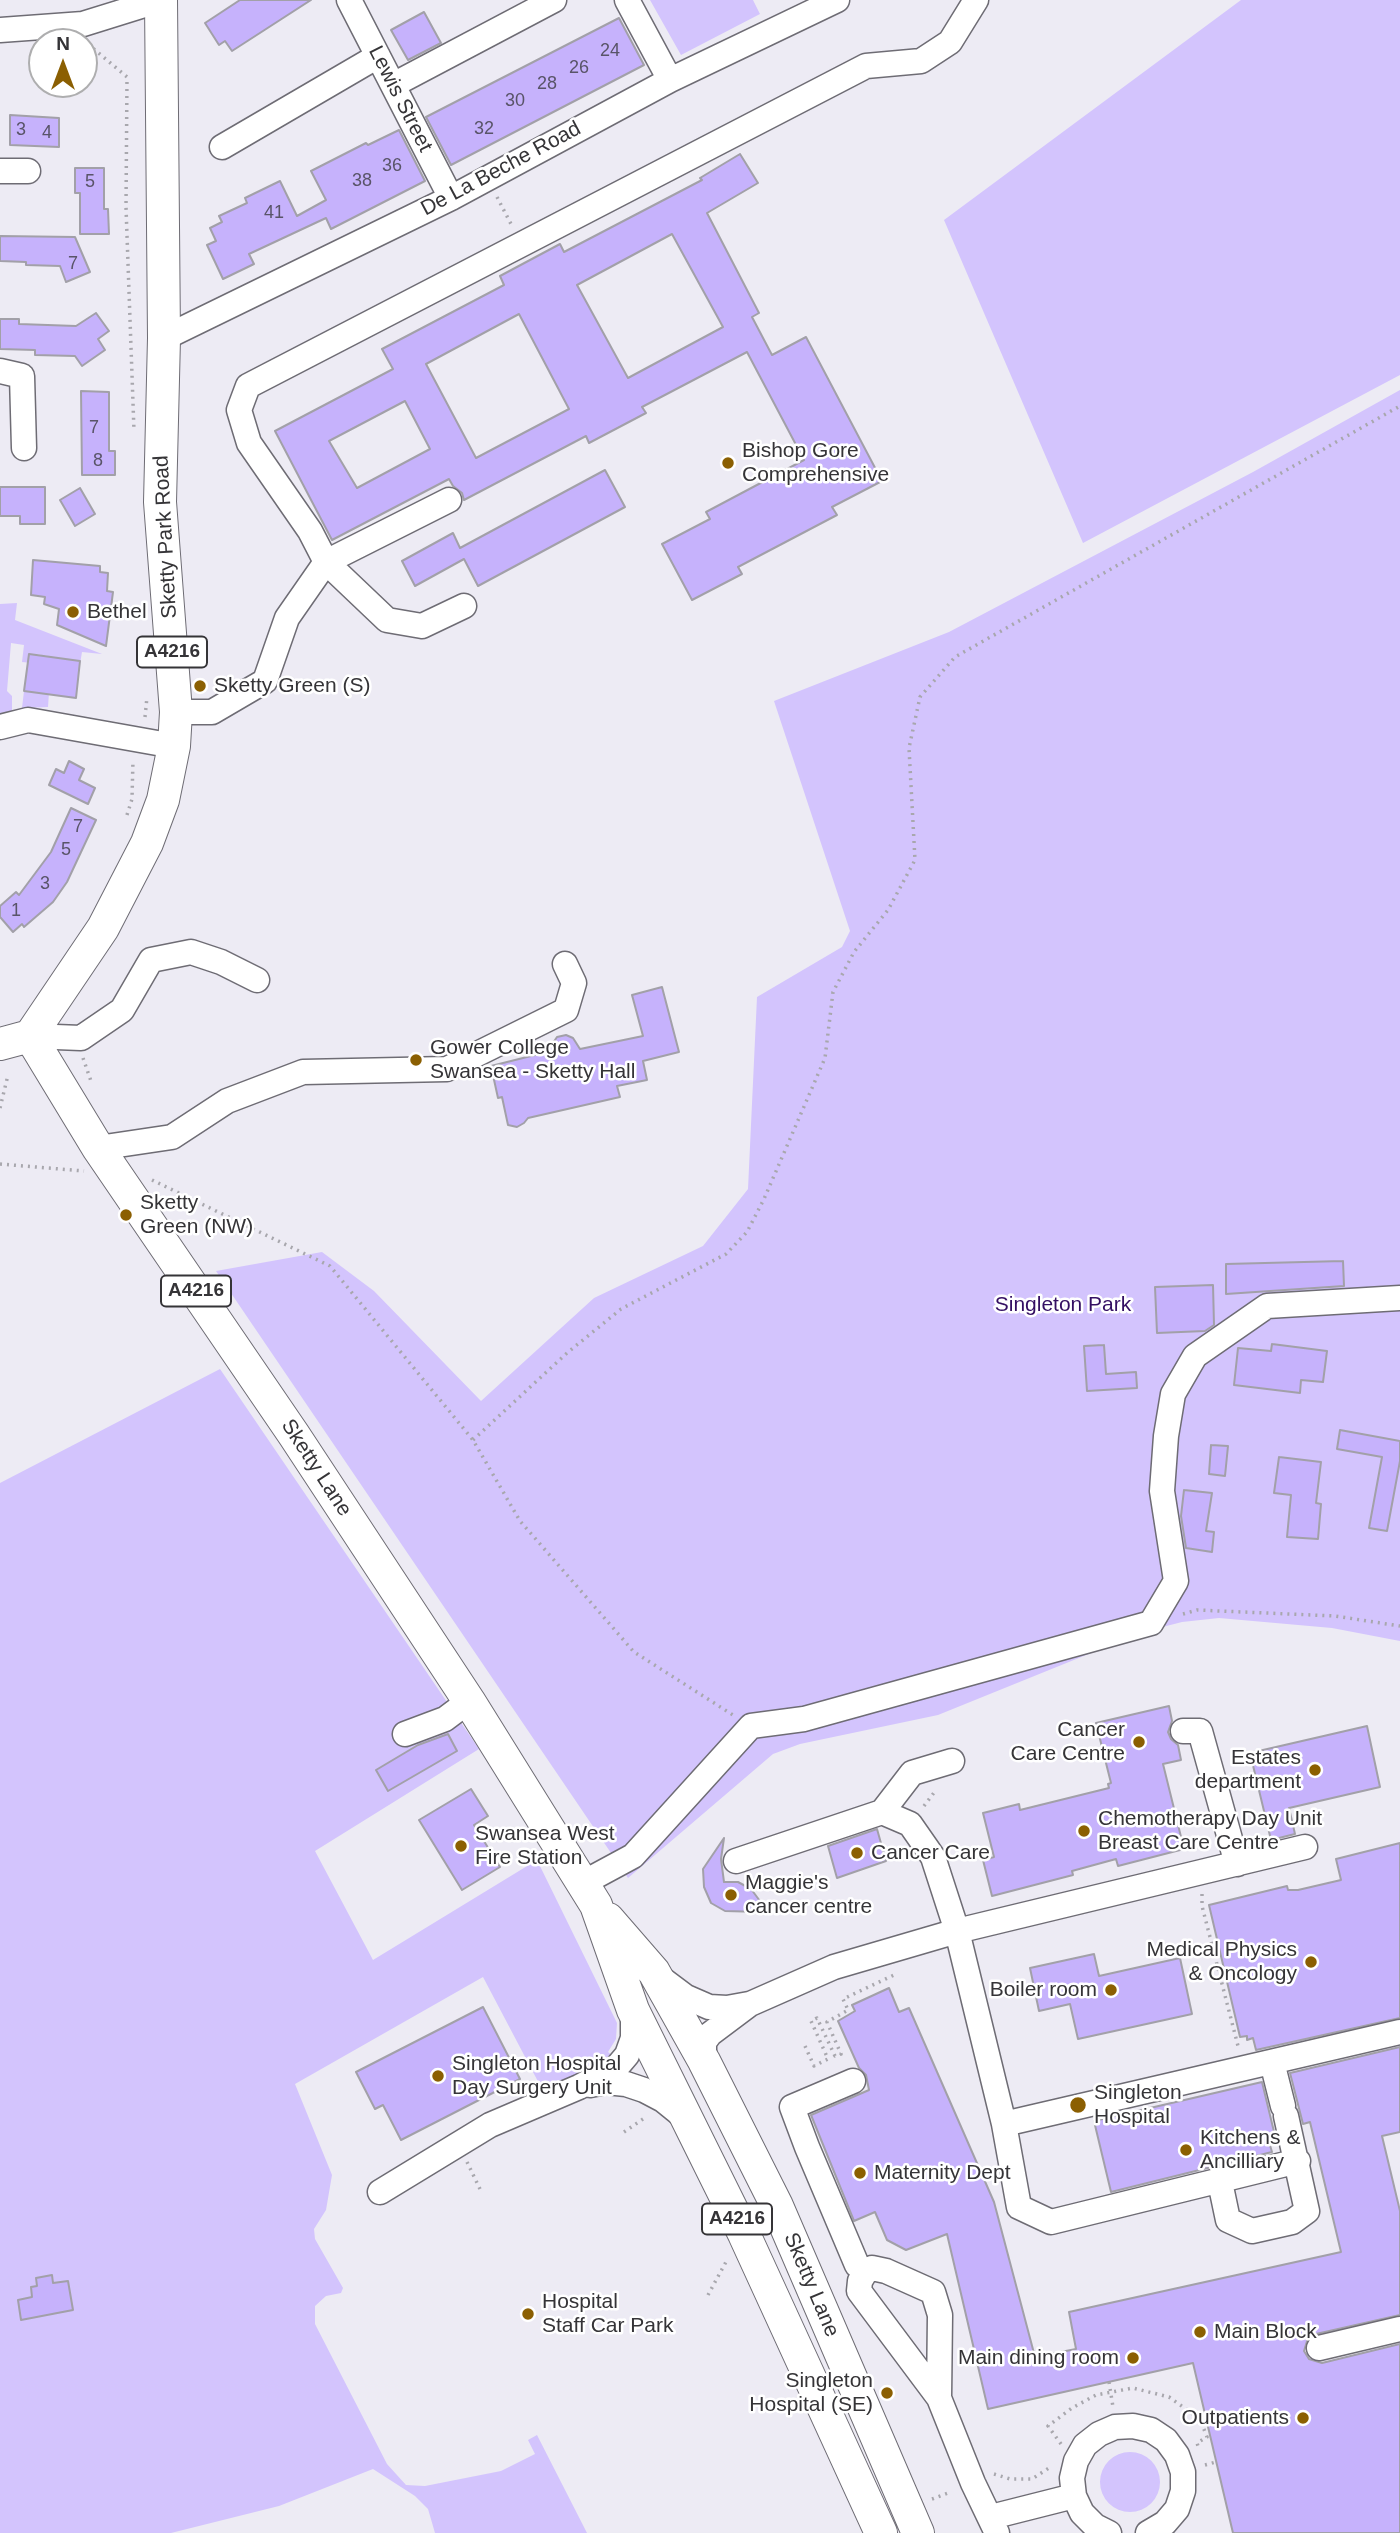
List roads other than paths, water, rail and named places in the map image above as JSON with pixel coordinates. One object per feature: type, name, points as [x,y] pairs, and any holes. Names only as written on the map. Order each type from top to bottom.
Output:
[{"type":"main road","name":"Sketty Park Road","points":[[15,1040],[103,928],[148,839],[163,800],[174,746],[176,712],[160,502],[164,338],[160,0]]},
{"type":"main road","name":"Sketty Lane","points":[[15,1040],[95,1160],[294,1434],[469,1701],[589,1894],[653,1972],[704,2061],[777,2206],[918,2533]]},
{"type":"main road","name":"Sketty Lane","points":[[589,1894],[633,2010],[744,2234],[881,2533]]},
{"type":"street","points":[[0,30],[83,24],[160,0]]},
{"type":"street","name":"Lewis Street","points":[[349,0],[451,198]]},
{"type":"street","points":[[393,85],[554,0]]},
{"type":"street","points":[[627,0],[670,80]]},
{"type":"street","name":"De La Beche Road","points":[[164,338],[451,198],[670,80],[837,0]]},
{"type":"street","points":[[464,606],[422,626],[387,620],[326,562],[310,531],[249,443],[239,410],[248,386],[866,66],[921,61],[950,42],[976,0]]},
{"type":"street","points":[[222,148],[378,56]]},
{"type":"street","points":[[0,171],[28,171]]},
{"type":"street","points":[[0,371],[22,376],[24,448]]},
{"type":"street","points":[[176,712],[212,712],[265,681],[287,618],[326,562],[449,499]]},
{"type":"street","points":[[0,727],[28,720],[174,746]]},
{"type":"street","points":[[15,1040],[81,1038],[122,1010],[151,960],[191,952],[222,962],[257,980]]},
{"type":"street","points":[[95,1160],[172,1137],[227,1101],[303,1072],[447,1069],[566,1010],[574,983],[565,964]]},
{"type":"street","points":[[589,1894],[633,1856],[751,1726],[804,1719],[1151,1623],[1176,1581],[1162,1490],[1163,1477],[1173,1394],[1195,1356],[1267,1306],[1400,1298]]},
{"type":"street","points":[[405,1734],[445,1719],[469,1701]]},
{"type":"street","points":[[1183,1731],[1200,1731],[1237,1864]]},
{"type":"street","points":[[736,1861],[882,1812],[912,1773],[947,1772]]},
{"type":"street","points":[[882,1812],[910,1824],[933,1857],[957,1931],[1004,2124],[1019,2207],[1051,2221],[1220,2182],[1297,2161]]},
{"type":"street","points":[[653,1972],[698,2003],[727,2008],[750,2004],[834,1968],[957,1931],[1305,1847]]},
{"type":"street","points":[[704,2061],[705,2042],[710,2034],[750,2004]]},
{"type":"street","points":[[380,2192],[490,2125],[616,2068],[627,2055],[633,2038],[633,2010]]},
{"type":"street","points":[[1004,2124],[1400,2032]]},
{"type":"street","points":[[1220,2182],[1228,2220],[1252,2231],[1292,2222],[1307,2211],[1272,2062]]},
{"type":"street","points":[[853,2081],[792,2108],[857,2265],[866,2270]]},
{"type":"street","points":[[579,2087],[606,2082],[626,2084],[663,2101],[688,2120]]},
{"type":"street","points":[[939,2398],[940,2315],[933,2292],[886,2271],[872,2268],[866,2270],[860,2281],[859,2291],[939,2398],[973,2483],[994,2525],[1074,2496]]},
{"type":"street","points":[[1319,2348],[1400,2329]]},
{"type":"street","points":[[1109,2533],[1095,2526],[1082,2513],[1074,2496],[1072,2478],[1076,2460],[1085,2445],[1099,2434],[1115,2427],[1133,2426],[1151,2430],[1166,2440],[1177,2455],[1183,2472],[1183,2491],[1177,2509],[1165,2523],[1149,2533]]},
{"type":"place","name":"Bishop Gore Comprehensive","points":[[728,463]]},
{"type":"place","name":"Bethel","points":[[73,612]]},
{"type":"place","name":"Sketty Green (S)","points":[[200,686]]},
{"type":"place","name":"Gower College Swansea - Sketty Hall","points":[[416,1060]]},
{"type":"place","name":"Sketty Green (NW)","points":[[126,1215]]},
{"type":"place","name":"Cancer Care Centre","points":[[1139,1742]]},
{"type":"place","name":"Estates department","points":[[1315,1770]]},
{"type":"place","name":"Chemotherapy Day Unit Breast Care Centre","points":[[1084,1831]]},
{"type":"place","name":"Swansea West Fire Station","points":[[461,1846]]},
{"type":"place","name":"Cancer Care","points":[[857,1853]]},
{"type":"place","name":"Maggie's cancer centre","points":[[731,1895]]},
{"type":"place","name":"Medical Physics & Oncology","points":[[1311,1962]]},
{"type":"place","name":"Boiler room","points":[[1111,1990]]},
{"type":"place","name":"Singleton Hospital Day Surgery Unit","points":[[438,2076]]},
{"type":"place","name":"Singleton Hospital","points":[[1078,2105]]},
{"type":"place","name":"Kitchens & Ancilliary","points":[[1186,2150]]},
{"type":"place","name":"Maternity Dept","points":[[860,2173]]},
{"type":"place","name":"Hospital Staff Car Park","points":[[528,2314]]},
{"type":"place","name":"Main Block","points":[[1200,2332]]},
{"type":"place","name":"Main dining room","points":[[1133,2358]]},
{"type":"place","name":"Singleton Hospital (SE)","points":[[887,2393]]},
{"type":"place","name":"Outpatients","points":[[1303,2418]]},
{"type":"park label","name":"Singleton Park","points":[[1063,1305]]}]
